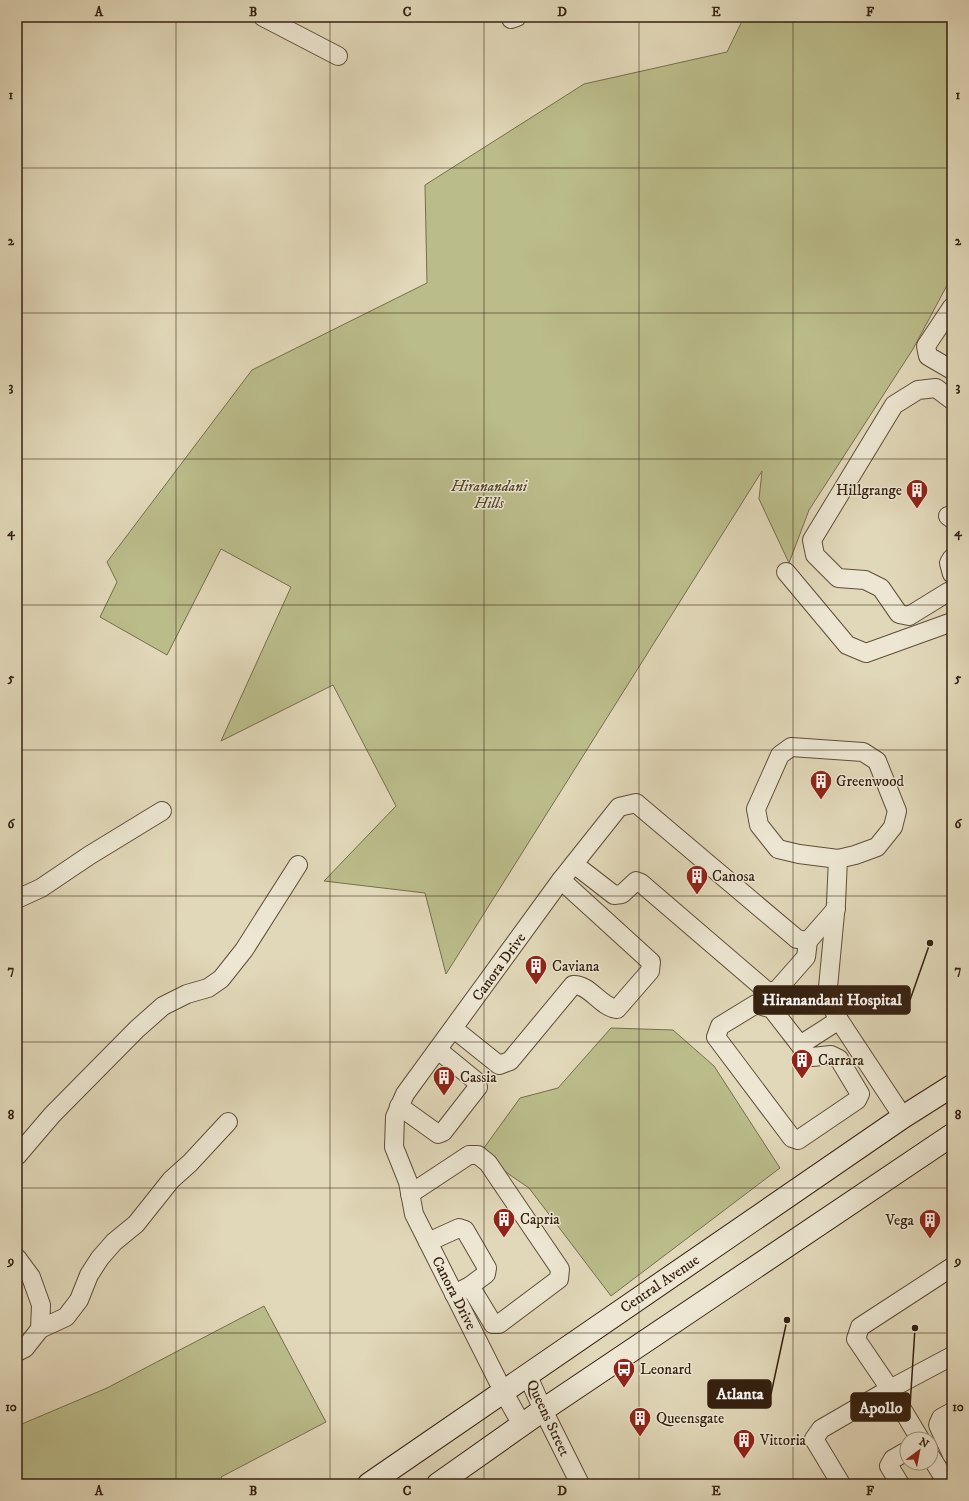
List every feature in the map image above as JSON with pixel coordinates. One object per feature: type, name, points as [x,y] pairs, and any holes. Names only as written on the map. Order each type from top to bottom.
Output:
[{"type":"main road","name":"Central Avenue","points":[[369,1484],[527,1374],[904,1117],[952,1086]]},
{"type":"main road","points":[[438,1484],[543,1410],[952,1134]]},
{"type":"street","points":[[263,17],[338,56]]},
{"type":"street","points":[[952,307],[926,346],[928,356],[952,370]]},
{"type":"street","points":[[952,400],[936,388],[918,390],[894,404],[812,540],[815,555],[838,578],[865,580],[881,588],[899,614],[909,616],[948,592],[952,592]]},
{"type":"street","points":[[952,558],[949,563],[952,574]]},
{"type":"street","points":[[786,572],[847,645],[866,653],[952,622]]},
{"type":"street","points":[[791,747],[863,752],[876,760],[897,811],[893,827],[877,847],[838,859],[799,854],[778,849],[759,825],[756,809],[780,755],[791,747]]},
{"type":"street","name":"Canora Drive","points":[[522,1425],[503,1391],[462,1290],[428,1242],[414,1214],[408,1182],[394,1147],[395,1116],[405,1094],[454,1029],[561,880],[619,808],[636,803],[797,939],[808,941]]},
{"type":"street","points":[[17,899],[41,888],[90,855],[162,811]]},
{"type":"street","points":[[838,859],[836,909],[827,998],[839,1020],[904,1117]]},
{"type":"street","points":[[574,864],[614,895],[622,894],[636,881],[641,883],[768,992],[777,990],[806,957],[808,941],[836,909]]},
{"type":"street","points":[[17,1156],[52,1115],[137,1029],[163,1006],[188,994],[208,988],[221,979],[244,950],[298,865]]},
{"type":"street","points":[[454,1029],[499,1065],[510,1061],[573,985],[580,985],[609,1008],[617,1009],[650,971],[651,962],[561,880]]},
{"type":"street","points":[[756,1004],[772,1009],[800,1045],[806,1054],[812,1057],[831,1055],[839,1059],[860,1094],[857,1100],[798,1140],[792,1138],[716,1037],[720,1026],[756,1004]]},
{"type":"street","points":[[800,1045],[839,1020]]},
{"type":"street","points":[[399,1106],[438,1134],[443,1132],[478,1087],[476,1082],[438,1050]]},
{"type":"street","points":[[17,1352],[25,1348],[40,1329],[66,1317],[79,1300],[88,1275],[100,1258],[114,1242],[136,1224],[171,1180],[190,1163],[228,1122]]},
{"type":"street","points":[[410,1194],[469,1155],[478,1155],[488,1163],[560,1269],[559,1280],[500,1324],[493,1324],[462,1290],[486,1274],[487,1268],[465,1230],[459,1228],[428,1242]]},
{"type":"street","points":[[17,1258],[31,1277],[41,1305],[40,1329]]},
{"type":"street","points":[[915,1431],[890,1389],[856,1339],[860,1327],[952,1267]]},
{"type":"street","points":[[841,1484],[814,1439],[821,1429],[890,1389],[952,1356]]},
{"type":"street","name":"Queens Street","points":[[527,1374],[543,1410],[580,1484]]},
{"type":"street","points":[[952,1412],[941,1418],[938,1425],[952,1454]]},
{"type":"street","points":[[899,1456],[893,1459],[889,1466],[900,1484]]},
{"type":"street","points":[[939,1469],[948,1483]]},
{"type":"green space","name":"Hiranandani Hills","points":[[744,17],[952,17],[952,276],[913,349],[809,510],[789,563],[759,499],[762,471],[446,974],[425,893],[324,881],[396,806],[333,685],[221,741],[291,587],[221,549],[167,655],[100,617],[117,582],[107,562],[252,370],[427,283],[425,185],[584,84],[727,52]]},
{"type":"green space","points":[[611,1028],[673,1030],[714,1066],[780,1168],[611,1296],[529,1188],[481,1152],[520,1098],[558,1088]]},
{"type":"green space","points":[[264,1306],[326,1422],[221,1477],[224,1484],[17,1484],[17,1426],[107,1388]]},
{"type":"place","name":"Hillgrange","points":[[917,510]]},
{"type":"place","name":"Greenwood","points":[[821,800]]},
{"type":"place","name":"Canosa","points":[[697,896]]},
{"type":"place","name":"Hiranandani Hospital","points":[[930,943]]},
{"type":"place","name":"Caviana","points":[[536,986]]},
{"type":"place","name":"Carrara","points":[[802,1080]]},
{"type":"place","name":"Cassia","points":[[444,1096]]},
{"type":"place","name":"Capria","points":[[504,1238]]},
{"type":"place","name":"Vega","points":[[930,1240]]},
{"type":"place","name":"Atlanta","points":[[787,1320]]},
{"type":"place","name":"Apollo","points":[[915,1328]]},
{"type":"place","name":"Leonard","points":[[624,1388]]},
{"type":"place","name":"Queensgate","points":[[640,1438]]},
{"type":"place","name":"Vittoria","points":[[744,1460]]}]
